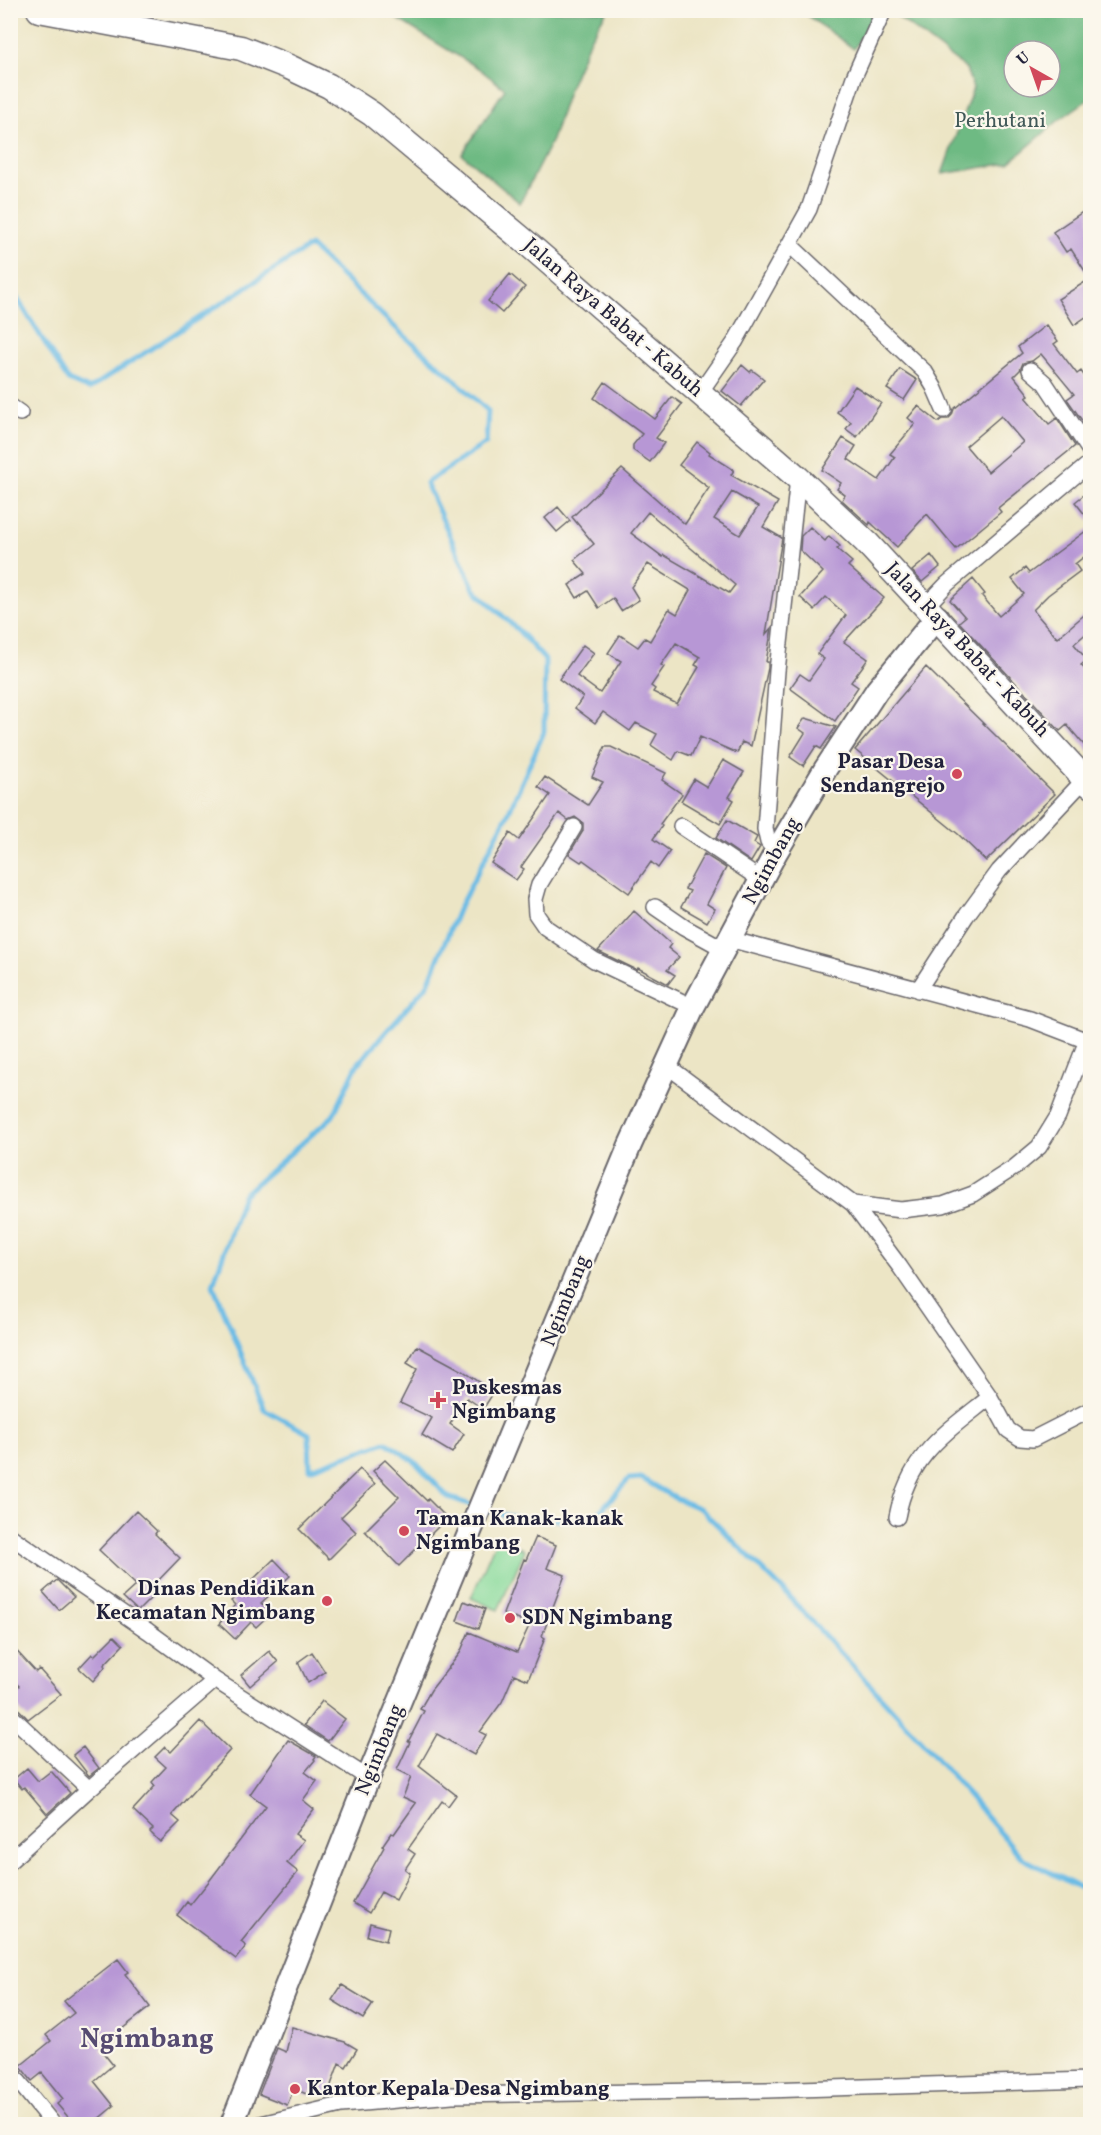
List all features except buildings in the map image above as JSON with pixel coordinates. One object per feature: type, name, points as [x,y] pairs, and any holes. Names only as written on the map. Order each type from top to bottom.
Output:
[{"type":"main road","name":"Jalan Raya Babat - Kabuh","points":[[39,10],[241,48],[329,86],[372,114],[519,237],[798,478],[867,543],[932,611],[1088,782]]},
{"type":"street","points":[[699,394],[735,342],[809,209],[854,77],[884,10]]},
{"type":"street","points":[[790,245],[925,372],[944,410]]},
{"type":"street","points":[[1030,370],[1045,383],[1090,451]]},
{"type":"street","points":[[932,611],[947,584],[1088,472]]},
{"type":"street","points":[[776,852],[768,842],[765,829],[777,671],[798,478]]},
{"type":"street","name":"Ngimbang","points":[[232,2124],[368,1778],[630,1145],[666,1065],[693,1007],[776,852],[826,768],[932,611]]},
{"type":"street","points":[[918,990],[966,916],[999,871],[1088,782]]},
{"type":"street","points":[[681,826],[761,879]]},
{"type":"street","points":[[574,827],[539,885],[535,899],[536,915],[545,927],[594,960],[693,1007]]},
{"type":"street","points":[[655,907],[684,927],[726,944],[1030,1019],[1089,1041],[1058,1116],[1039,1147],[1015,1167],[973,1194],[944,1205],[902,1210],[853,1204]]},
{"type":"street","points":[[666,1065],[853,1204],[900,1267],[990,1397],[1008,1430],[1020,1438],[1033,1439],[1090,1410]]},
{"type":"street","points":[[897,1517],[902,1495],[910,1476],[926,1451],[990,1397]]},
{"type":"street","points":[[10,1536],[215,1680],[368,1778]]},
{"type":"street","points":[[10,1862],[89,1789],[215,1680]]},
{"type":"street","points":[[10,1714],[89,1789]]},
{"type":"street","points":[[10,2071],[53,2124]]},
{"type":"street","points":[[261,2124],[341,2105],[452,2095],[766,2090],[1090,2080]]},
{"type":"green space","points":[[875,10],[854,49],[801,11]]},
{"type":"green space","points":[[384,11],[607,11],[591,37],[570,86],[552,140],[520,203],[462,154],[505,89],[478,68]]},
{"type":"green space","name":"Perhutani","points":[[890,11],[1090,11],[1090,98],[1059,120],[1009,163],[942,174],[973,88],[966,69]]},
{"type":"green space","points":[[497,1538],[525,1550],[498,1610],[471,1598]]},
{"type":"waterway","points":[[10,287],[68,380],[89,389],[310,246],[400,332],[488,411],[486,443],[426,483],[474,589],[519,631],[545,660],[544,732],[507,816],[458,910],[428,984],[357,1065],[333,1116],[243,1195],[213,1285],[264,1409],[309,1434],[310,1469],[386,1442],[414,1461],[448,1497],[474,1506]]},
{"type":"waterway","points":[[486,1510],[525,1518],[592,1520],[629,1479],[641,1478],[675,1498],[701,1509],[783,1590],[927,1747],[1022,1858],[1090,1893]]},
{"type":"place","name":"Pasar Desa Sendangrejo","points":[[957,774]]},
{"type":"place","name":"Puskesmas Ngimbang","points":[[438,1400]]},
{"type":"place","name":"Taman Kanak-kanak Ngimbang","points":[[404,1531]]},
{"type":"place","name":"Dinas Pendidikan Kecamatan Ngimbang","points":[[327,1601]]},
{"type":"place","name":"SDN Ngimbang","points":[[510,1618]]},
{"type":"place","name":"Kantor Kepala Desa Ngimbang","points":[[295,2089]]},
{"type":"district","name":"Ngimbang","points":[[147,2040]]}]
